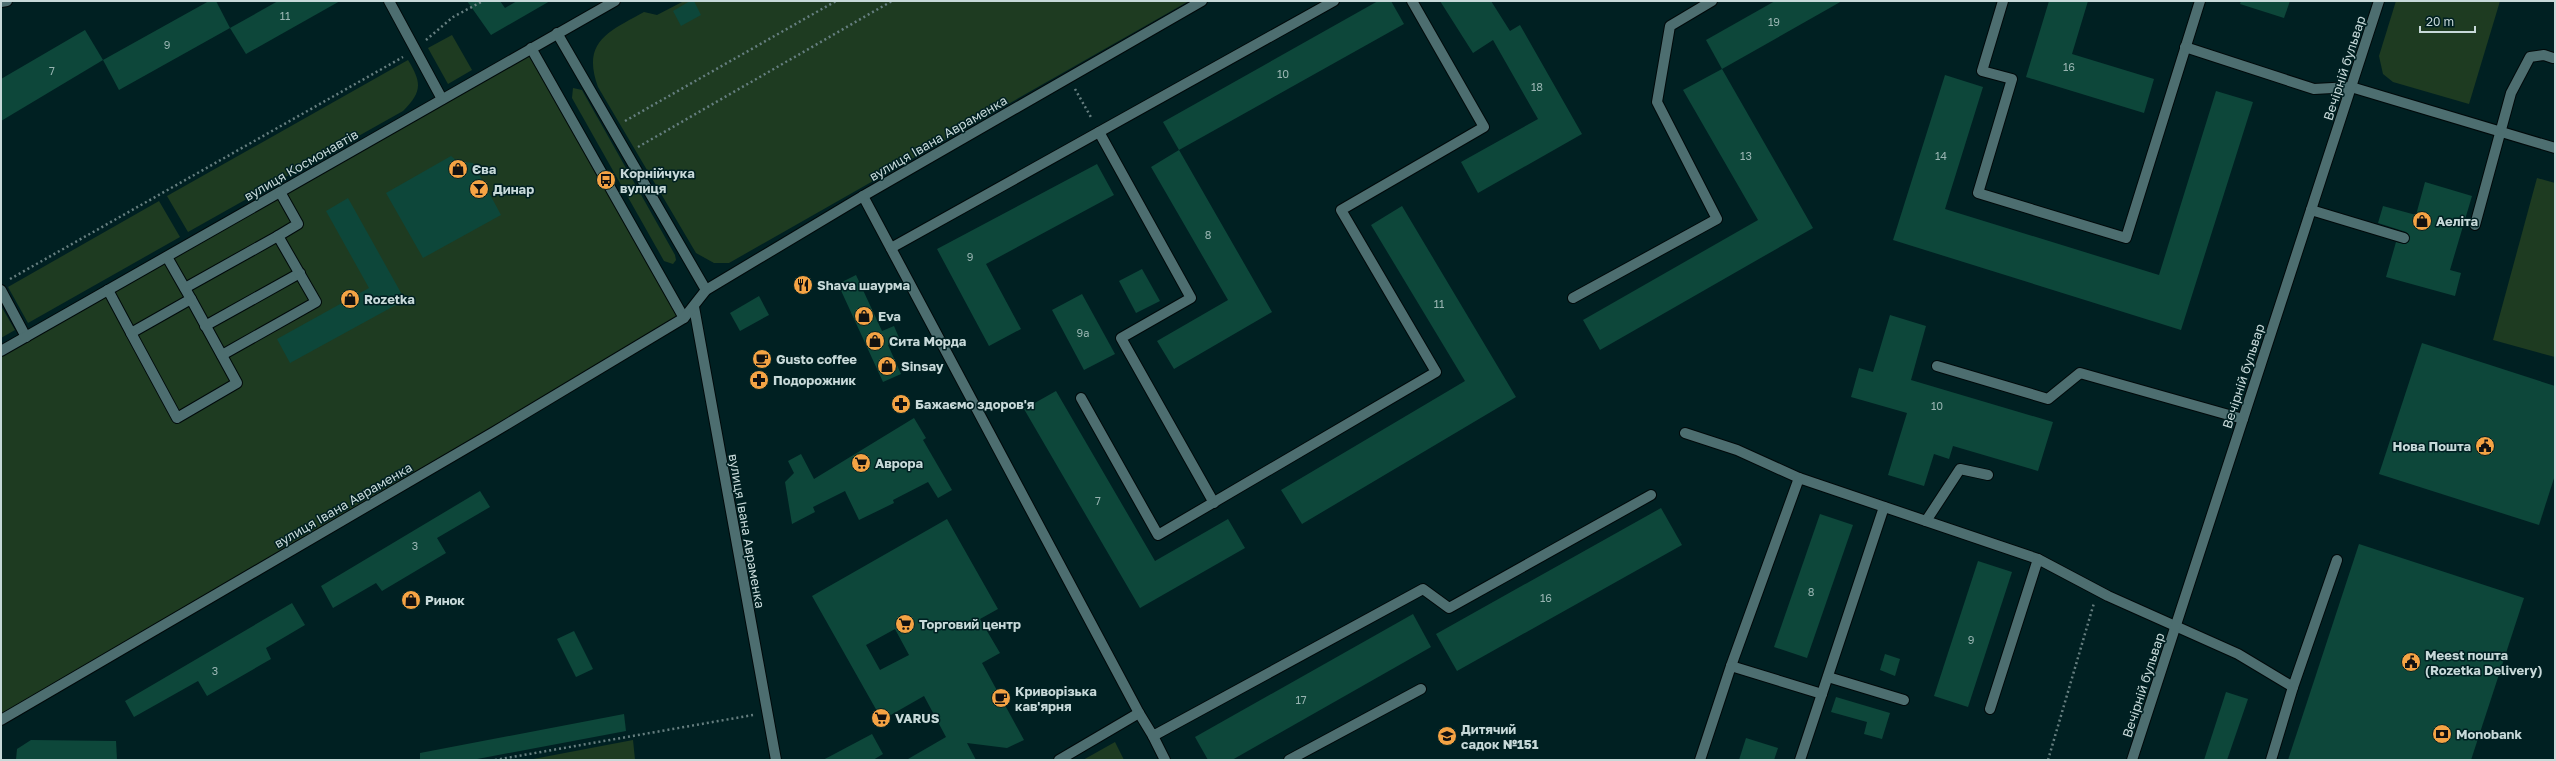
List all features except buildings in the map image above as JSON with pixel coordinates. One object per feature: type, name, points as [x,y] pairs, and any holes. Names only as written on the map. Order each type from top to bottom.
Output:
[{"type":"street","points":[[1,2],[7,1]]},
{"type":"street","points":[[389,1],[442,99]]},
{"type":"street","name":"вулиця Космонавтів","points":[[1,352],[557,33],[601,5],[615,1]]},
{"type":"street","name":"вулиця Івана Авраменка","points":[[1,720],[494,432],[684,318],[706,290],[863,196],[1202,1]]},
{"type":"street","points":[[891,248],[1334,1]]},
{"type":"street","points":[[1081,398],[1158,535],[1436,372],[1341,210],[1484,127],[1412,1]]},
{"type":"street","points":[[1573,298],[1717,219],[1657,102],[1670,26],[1712,1]]},
{"type":"street","points":[[2003,1],[1982,71],[2012,79],[1978,193],[2126,238],[2200,1]]},
{"type":"street","name":"Вечірній бульвар","points":[[2132,760],[2379,1]]},
{"type":"street","points":[[557,33],[706,290]]},
{"type":"street","points":[[2186,46],[2314,90],[2351,87],[2555,148]]},
{"type":"street","points":[[531,48],[684,318]]},
{"type":"street","points":[[2475,225],[2512,93],[2530,57],[2544,55],[2553,58]]},
{"type":"street","points":[[1099,132],[1191,298],[1121,338],[1214,503]]},
{"type":"street","points":[[185,288],[298,224],[280,192]]},
{"type":"street","points":[[863,196],[1165,760]]},
{"type":"street","points":[[2311,210],[2404,238]]},
{"type":"street","points":[[222,354],[316,302],[278,236]]},
{"type":"street","points":[[108,290],[177,418],[237,383],[167,256]]},
{"type":"street","points":[[205,326],[300,273]]},
{"type":"street","points":[[1,290],[26,337]]},
{"type":"street","points":[[131,333],[191,299]]},
{"type":"street","name":"вулиця Івана Авраменка","points":[[694,307],[776,760]]},
{"type":"street","points":[[1937,366],[2048,399],[2080,373],[2243,419]]},
{"type":"street","points":[[1685,433],[1738,450],[1799,478],[2038,559],[2098,590],[2238,654],[2293,687]]},
{"type":"street","points":[[1926,521],[1960,469],[1988,475]]},
{"type":"street","points":[[1700,760],[1731,666],[1799,478]]},
{"type":"street","points":[[1153,736],[1423,589],[1449,608],[1651,495]]},
{"type":"street","points":[[1800,760],[1884,506]]},
{"type":"street","points":[[1990,709],[2038,559]]},
{"type":"street","points":[[2270,760],[2293,687],[2337,560]]},
{"type":"street","points":[[1731,666],[1822,694]]},
{"type":"street","points":[[1828,677],[1904,700]]},
{"type":"street","points":[[1289,760],[1421,689]]},
{"type":"street","points":[[1059,760],[1139,713]]},
{"type":"path","points":[[8,280],[415,50],[454,17],[483,1]]},
{"type":"path","points":[[612,128],[836,1]]},
{"type":"path","points":[[626,154],[892,1]]},
{"type":"path","points":[[1069,78],[1099,132]]},
{"type":"path","points":[[2048,760],[2098,590]]},
{"type":"path","points":[[495,760],[768,713]]},
{"type":"green space","points":[[684,1],[1189,1],[729,263],[714,263],[696,253],[598,87],[594,71],[593,59],[596,48],[602,39],[610,32],[644,12],[657,15]]},
{"type":"green space","points":[[2396,1],[2500,1],[2469,104],[2393,82],[2383,74],[2379,56]]},
{"type":"green space","points":[[452,35],[472,70],[448,84],[428,48]]},
{"type":"green space","points":[[531,48],[684,318],[1,720],[1,351]]},
{"type":"green space","points":[[408,60],[416,75],[418,87],[414,98],[403,111],[188,232],[167,196]]},
{"type":"green space","points":[[573,88],[582,90],[675,255],[676,260],[673,264],[664,261],[572,98]]},
{"type":"green space","points":[[2537,178],[2555,183],[2555,357],[2493,340]]},
{"type":"green space","points":[[159,201],[180,237],[28,323],[8,287]]},
{"type":"green space","points":[[1,306],[15,330],[1,338]]},
{"type":"green space","points":[[633,740],[635,760],[528,760]]},
{"type":"green space","points":[[1115,742],[1124,760],[1083,760]]},
{"type":"place","name":"Єва","points":[[458,169]]},
{"type":"place","name":"Корнійчука вулиця","points":[[606,180]]},
{"type":"place","name":"Динар","points":[[479,189]]},
{"type":"place","name":"Аеліта","points":[[2422,221]]},
{"type":"place","name":"Shava шаурма","points":[[803,285]]},
{"type":"place","name":"Rozetka","points":[[350,299]]},
{"type":"place","name":"Eva","points":[[864,316]]},
{"type":"place","name":"Сита Морда","points":[[875,341]]},
{"type":"place","name":"Gusto coffee","points":[[762,359]]},
{"type":"place","name":"Sinsay","points":[[887,366]]},
{"type":"place","name":"Подорожник","points":[[759,380]]},
{"type":"place","name":"Бажаємо здоров'я","points":[[901,404]]},
{"type":"place","name":"Нова Пошта","points":[[2485,446]]},
{"type":"place","name":"Аврора","points":[[861,463]]},
{"type":"place","name":"Ринок","points":[[411,600]]},
{"type":"place","name":"Торговий центр","points":[[905,624]]},
{"type":"place","name":"Meest пошта (Rozetka Delivery)","points":[[2411,662]]},
{"type":"place","name":"Криворізька кав'ярня","points":[[1001,698]]},
{"type":"place","name":"VARUS","points":[[881,718]]},
{"type":"place","name":"Monobank","points":[[2442,734]]},
{"type":"place","name":"Дитячий садок №151","points":[[1447,736]]}]
